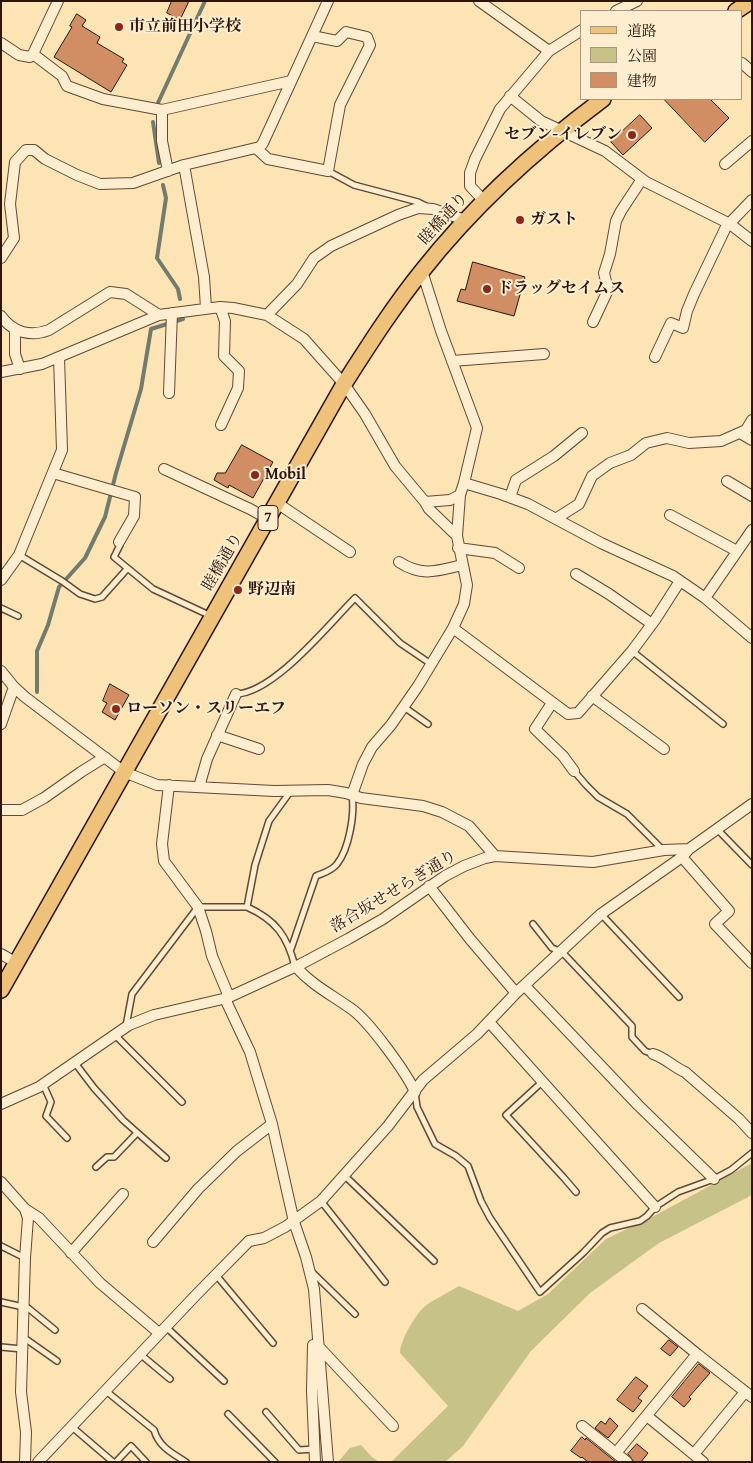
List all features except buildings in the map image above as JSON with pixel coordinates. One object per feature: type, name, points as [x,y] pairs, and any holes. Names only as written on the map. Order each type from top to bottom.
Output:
[{"type":"main road","points":[[738,10],[751,1]]},
{"type":"main road","name":"睦橋通り","points":[[1,990],[344,384],[384,322],[422,270],[465,220],[561,131],[602,100]]},
{"type":"street","points":[[1,43],[20,55],[30,57],[58,1]]},
{"type":"street","points":[[1,258],[14,238],[10,204],[15,162],[26,150],[34,150],[45,159],[100,184],[133,183],[184,165],[256,148],[263,143],[328,1]]},
{"type":"street","points":[[479,1],[549,51]]},
{"type":"street","points":[[618,10],[637,1]]},
{"type":"street","points":[[484,201],[470,186],[470,173],[500,109],[549,51],[580,31]]},
{"type":"street","points":[[256,148],[268,159],[328,171],[340,104],[370,44],[367,37],[346,32],[338,41],[312,36]]},
{"type":"street","points":[[33,54],[62,76],[67,86],[103,100],[162,110],[291,81]]},
{"type":"street","points":[[510,96],[541,120],[605,151],[642,179],[730,224],[752,242]]},
{"type":"street","points":[[162,110],[162,141],[168,171]]},
{"type":"street","points":[[724,164],[752,141]]},
{"type":"street","points":[[184,165],[204,276],[206,308]]},
{"type":"street","points":[[593,322],[608,290],[604,273],[616,222],[642,179]]},
{"type":"street","points":[[655,356],[671,323],[683,328],[694,294],[726,227],[752,200]]},
{"type":"street","points":[[267,316],[298,284],[314,258],[331,246],[398,215],[418,208],[433,210],[465,220]]},
{"type":"street","points":[[352,795],[363,764],[372,747],[404,707],[431,664],[453,628],[464,604],[466,594],[467,585],[457,536],[460,495],[477,428],[452,361],[422,270]]},
{"type":"street","points":[[1,316],[6,324],[15,329],[30,334],[42,333],[110,292],[126,294],[159,315]]},
{"type":"street","points":[[220,307],[225,321],[224,356],[239,371],[238,388],[221,425]]},
{"type":"street","points":[[1,372],[42,364],[159,315],[172,315],[220,307],[267,316],[304,339],[344,384],[365,414],[395,466],[429,508],[457,536]]},
{"type":"street","points":[[169,393],[172,315]]},
{"type":"street","points":[[15,329],[15,354],[20,369]]},
{"type":"street","points":[[452,361],[544,354]]},
{"type":"street","points":[[1,580],[19,555],[62,450],[58,357]]},
{"type":"street","points":[[557,518],[579,504],[592,476],[610,463],[631,455],[646,443],[667,438],[689,443],[721,440],[746,430],[752,420]]},
{"type":"street","points":[[510,497],[516,480],[554,456],[582,433]]},
{"type":"street","points":[[740,433],[752,440]]},
{"type":"street","points":[[164,469],[268,519]]},
{"type":"street","points":[[53,474],[134,497],[134,516],[119,542]]},
{"type":"street","points":[[726,481],[752,496]]},
{"type":"street","points":[[464,483],[528,504],[680,581],[705,598],[752,638]]},
{"type":"street","points":[[425,502],[450,500],[460,495]]},
{"type":"street","points":[[277,503],[350,552]]},
{"type":"street","points":[[670,514],[737,551]]},
{"type":"street","points":[[705,598],[752,530]]},
{"type":"street","points":[[458,548],[495,553],[518,568]]},
{"type":"street","points":[[398,562],[419,572],[432,572],[462,565]]},
{"type":"street","points":[[576,574],[652,624]]},
{"type":"street","points":[[453,628],[568,714],[578,713],[632,651],[680,581]]},
{"type":"street","points":[[1,671],[25,698],[124,772],[157,785],[290,791],[328,790],[361,798],[424,806],[442,812],[469,826],[495,856]]},
{"type":"street","points":[[1,724],[14,687]]},
{"type":"street","points":[[199,787],[207,759],[236,694]]},
{"type":"street","points":[[592,696],[664,749]]},
{"type":"street","points":[[552,703],[535,729],[564,756],[574,771]]},
{"type":"street","points":[[217,735],[259,749]]},
{"type":"street","points":[[1,810],[22,810],[44,798],[105,757]]},
{"type":"street","points":[[169,785],[162,844],[164,861],[198,907],[218,973],[227,992],[227,1003],[250,1052],[272,1124],[294,1222],[314,1289],[328,1462]]},
{"type":"street","points":[[38,1462],[70,1426],[106,1391],[162,1330],[249,1241],[264,1238],[294,1222],[321,1201],[415,1092],[423,1080],[489,1022],[516,993],[601,914],[682,858],[689,849],[752,804]]},
{"type":"street","name":"落合坂せせらぎ通り","points":[[1,1104],[44,1084],[126,1028],[154,1015],[227,998],[302,964],[383,919],[429,886],[464,866],[485,858],[495,856],[593,862],[664,850],[689,849]]},
{"type":"street","points":[[682,858],[729,911],[715,924],[752,964]]},
{"type":"street","points":[[429,886],[470,939],[516,993]]},
{"type":"street","points":[[1,954],[17,963]]},
{"type":"street","points":[[295,966],[320,989],[354,1011],[410,1080],[415,1092]]},
{"type":"street","points":[[525,986],[638,1105],[714,1179]]},
{"type":"street","points":[[489,1022],[655,1207]]},
{"type":"street","points":[[653,1054],[663,1057],[674,1068],[685,1072],[739,1119],[752,1133]]},
{"type":"street","points":[[153,1242],[198,1189],[237,1151],[272,1124]]},
{"type":"street","points":[[1,1182],[25,1209],[39,1218],[100,1283],[162,1330]]},
{"type":"street","points":[[71,1253],[123,1194]]},
{"type":"street","points":[[24,1462],[26,1432],[21,1392],[24,1258],[28,1218],[25,1209]]},
{"type":"street","points":[[314,1289],[312,1391],[315,1462]]},
{"type":"street","points":[[642,1309],[748,1395],[698,1459],[646,1416]]},
{"type":"street","points":[[319,1347],[393,1426]]},
{"type":"street","points":[[616,1453],[698,1354]]},
{"type":"street","points":[[582,1426],[627,1462]]},
{"type":"lane","points":[[328,171],[354,184],[418,202],[433,210]]},
{"type":"lane","points":[[119,542],[120,545],[114,558],[153,588],[212,617]]},
{"type":"lane","points":[[19,555],[80,594],[94,599],[102,597],[129,570]]},
{"type":"lane","points":[[236,694],[245,694],[278,675],[299,657],[355,598],[400,644],[431,664]]},
{"type":"lane","points":[[1,608],[18,616]]},
{"type":"lane","points":[[632,651],[723,724]]},
{"type":"lane","points":[[404,707],[428,724]]},
{"type":"lane","points":[[574,771],[598,797],[627,814],[664,850]]},
{"type":"lane","points":[[247,907],[255,865],[268,821],[290,791]]},
{"type":"lane","points":[[291,949],[316,876],[329,871],[336,865],[346,846],[354,805],[352,795]]},
{"type":"lane","points":[[717,829],[752,865]]},
{"type":"lane","points":[[126,1028],[132,994],[198,907],[247,907],[260,913],[278,928],[291,949],[295,966]]},
{"type":"lane","points":[[601,914],[679,998]]},
{"type":"lane","points":[[533,924],[552,948],[562,952],[632,1026],[632,1037],[645,1051],[653,1054]]},
{"type":"lane","points":[[115,1035],[182,1102]]},
{"type":"lane","points":[[75,1063],[99,1094],[123,1120],[166,1158]]},
{"type":"lane","points":[[542,1082],[506,1115],[576,1192]]},
{"type":"lane","points":[[44,1084],[51,1102],[46,1116],[67,1138]]},
{"type":"lane","points":[[415,1092],[417,1106],[435,1144],[456,1156],[468,1166],[480,1201],[540,1292],[602,1233],[610,1228],[640,1221],[655,1207],[678,1192],[714,1179],[731,1170],[752,1153]]},
{"type":"lane","points":[[96,1167],[107,1157],[114,1157],[137,1133]]},
{"type":"lane","points":[[344,1176],[434,1261]]},
{"type":"lane","points":[[321,1201],[385,1282]]},
{"type":"lane","points":[[1,1246],[24,1258]]},
{"type":"lane","points":[[308,1268],[355,1314]]},
{"type":"lane","points":[[216,1275],[273,1343]]},
{"type":"lane","points":[[1,1302],[28,1308],[55,1330]]},
{"type":"lane","points":[[162,1330],[224,1381]]},
{"type":"lane","points":[[23,1337],[57,1361]]},
{"type":"lane","points":[[1,1347],[22,1349]]},
{"type":"lane","points":[[140,1354],[170,1379]]},
{"type":"lane","points":[[106,1391],[154,1430],[157,1440],[163,1447],[186,1462]]},
{"type":"lane","points":[[266,1412],[299,1450],[314,1449]]},
{"type":"lane","points":[[228,1414],[275,1462]]},
{"type":"lane","points":[[70,1426],[114,1462],[131,1446],[146,1462]]},
{"type":"green space","points":[[752,1163],[752,1195],[659,1243],[590,1293],[531,1351],[463,1446],[445,1462],[391,1462],[448,1406],[400,1353],[402,1342],[409,1328],[424,1307],[459,1286],[518,1311],[548,1294],[606,1239],[654,1216]]},
{"type":"green space","points":[[361,1445],[379,1462],[338,1462],[350,1448]]},
{"type":"waterway","points":[[157,105],[205,1]]},
{"type":"waterway","points":[[153,122],[159,163]]},
{"type":"waterway","points":[[163,185],[166,198],[157,258],[178,289],[180,299]]},
{"type":"waterway","points":[[37,692],[37,651],[48,625],[59,587],[85,558],[105,517],[141,389],[151,329],[183,319]]},
{"type":"place","name":"市立前田小学校","points":[[119,27]]},
{"type":"place","name":"セブン-イレブン","points":[[632,135]]},
{"type":"place","name":"ガスト","points":[[520,220]]},
{"type":"place","name":"ドラッグセイムス","points":[[487,289]]},
{"type":"place","name":"Mobil","points":[[255,475]]},
{"type":"place","name":"野辺南","points":[[238,590]]},
{"type":"place","name":"ローソン・スリーエフ","points":[[116,709]]}]
